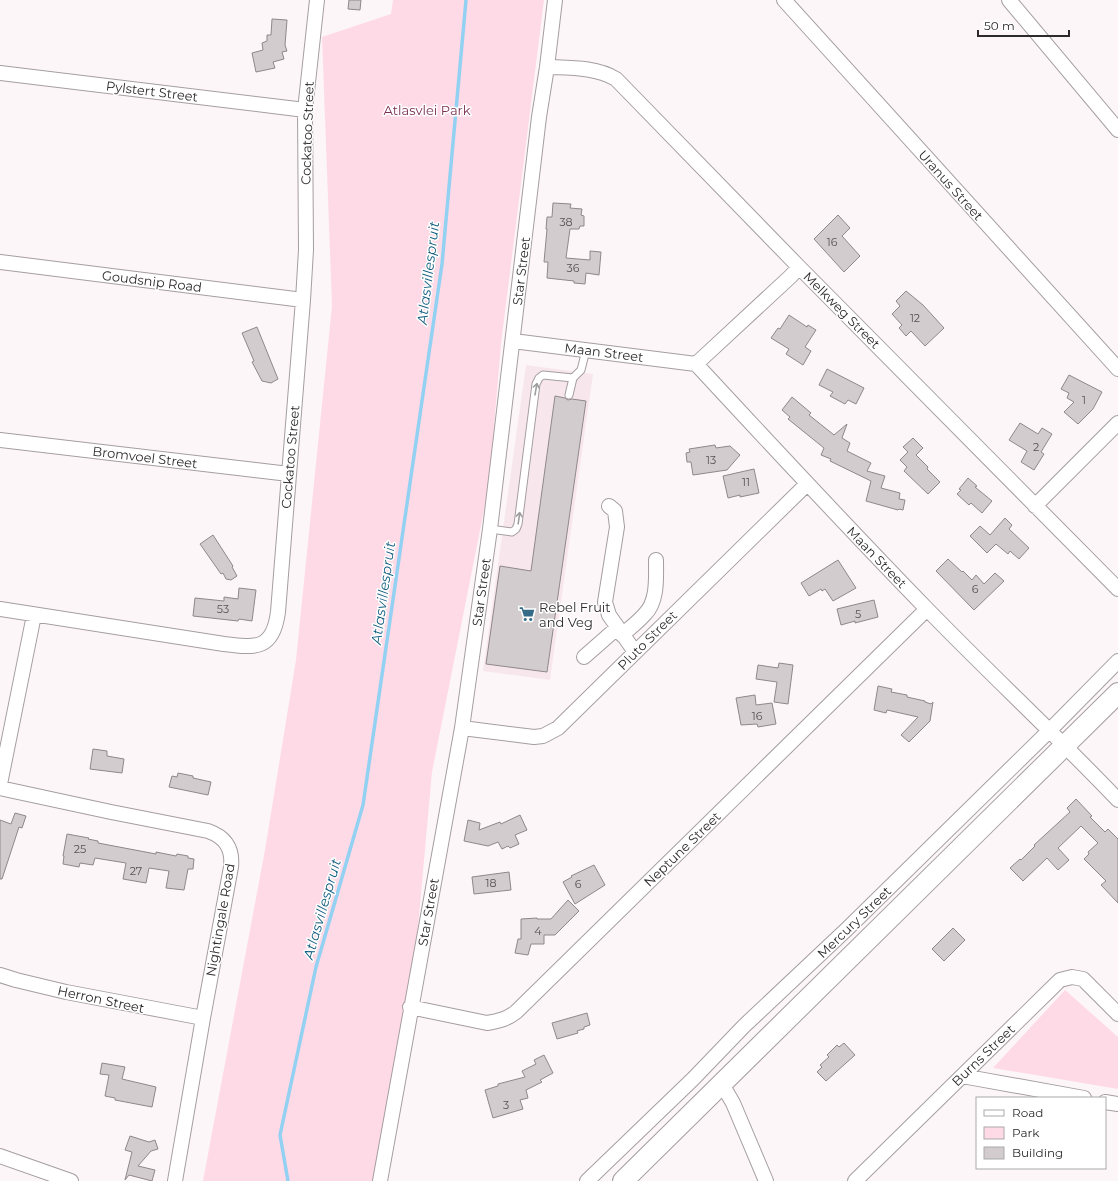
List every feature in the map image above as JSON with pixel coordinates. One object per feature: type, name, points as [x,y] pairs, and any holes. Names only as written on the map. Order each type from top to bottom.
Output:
[{"type":"street","name":"Cockatoo Street","points":[[0,609],[249,647],[261,644],[270,637],[275,628],[277,621],[303,300],[306,250],[305,110],[317,0]]},
{"type":"street","name":"Star Street","points":[[380,1181],[410,1007],[462,728],[490,529],[539,117],[548,67],[555,0]]},
{"type":"street","name":"Uranus Street","points":[[784,0],[1118,369]]},
{"type":"street","points":[[1009,0],[1118,130]]},
{"type":"street","name":"Melkweg Street","points":[[548,67],[593,70],[606,73],[616,79],[799,267],[1118,589]]},
{"type":"street","name":"Pylstert Street","points":[[0,72],[305,110]]},
{"type":"street","name":"Goudsnip Road","points":[[0,262],[303,300]]},
{"type":"street","points":[[696,364],[799,267]]},
{"type":"street","name":"Maan Street","points":[[513,341],[696,364],[807,484],[927,609],[1068,748],[1118,800]]},
{"type":"street","points":[[1035,506],[1118,423]]},
{"type":"street","name":"Bromvoel Street","points":[[0,440],[289,474]]},
{"type":"street","name":"Pluto Street","points":[[462,728],[534,737],[543,736],[558,728],[807,484]]},
{"type":"street","points":[[609,506],[615,511],[617,527],[604,602],[609,615],[635,652]]},
{"type":"street","points":[[584,657],[646,613],[651,604],[656,586],[656,560]]},
{"type":"street","name":"Neptune Street","points":[[410,1007],[487,1023],[508,1018],[516,1012],[927,609]]},
{"type":"street","points":[[0,784],[34,615]]},
{"type":"street","name":"Mercury Street","points":[[587,1181],[693,1079],[744,1026],[847,929],[1050,731],[1118,661]]},
{"type":"street","points":[[622,1181],[724,1087],[1017,807],[1118,693]]},
{"type":"street","points":[[1068,748],[1118,706]]},
{"type":"street","name":"Nightingale Road","points":[[0,788],[208,831],[219,835],[230,850],[231,862],[175,1181]]},
{"type":"street","name":"Herron Street","points":[[0,975],[66,992],[203,1018]]},
{"type":"street","name":"Burns Street","points":[[855,1181],[1060,980],[1072,977],[1083,979],[1118,1014]]},
{"type":"street","points":[[962,1076],[1078,1097]]},
{"type":"street","points":[[635,1181],[724,1087]]},
{"type":"street","points":[[724,1087],[766,1181]]},
{"type":"street","points":[[1106,1102],[1118,1104]]},
{"type":"street","points":[[0,1156],[71,1181]]},
{"type":"lane","points":[[569,395],[573,378],[581,370],[586,350]]},
{"type":"lane","points":[[490,529],[512,532],[516,529],[518,524],[536,384],[538,380],[543,375],[573,378]]},
{"type":"shaded area","points":[[526,365],[593,374],[550,680],[483,671]]},
{"type":"green space","name":"Atlasvlei Park","points":[[393,0],[544,0],[501,344],[489,485],[432,772],[413,982],[374,1181],[203,1181],[265,850],[296,660],[332,306],[322,37],[391,14]]},
{"type":"green space","points":[[1065,990],[1118,1037],[1118,1089],[993,1068]]},
{"type":"building","points":[[349,0],[361,0],[360,10],[348,9]]},
{"type":"building","points":[[272,19],[287,20],[285,45],[287,51],[282,52],[284,59],[273,62],[275,68],[256,72],[252,53],[263,50],[262,43],[267,41],[267,35],[271,35]]},
{"type":"building","points":[[553,203],[571,204],[570,208],[582,209],[581,215],[584,216],[584,226],[580,226],[579,229],[570,229],[566,258],[590,260],[590,251],[601,252],[599,275],[586,273],[585,284],[574,283],[574,281],[547,278],[548,262],[544,262],[546,229],[547,217],[552,217]]},
{"type":"building","points":[[838,215],[850,228],[842,236],[860,256],[844,272],[814,239]]},
{"type":"building","points":[[906,291],[923,305],[944,328],[925,346],[911,331],[906,336],[899,328],[902,325],[892,314],[900,306],[896,301]]},
{"type":"building","points":[[789,315],[807,327],[808,325],[816,330],[805,347],[811,351],[803,365],[786,354],[789,349],[771,338],[778,328],[780,329]]},
{"type":"building","points":[[257,327],[278,379],[271,383],[262,381],[252,362],[254,361],[242,333]]},
{"type":"building","points":[[827,369],[864,388],[856,404],[848,400],[845,404],[830,396],[833,392],[819,385]]},
{"type":"building","points":[[1069,375],[1102,392],[1093,409],[1078,424],[1064,412],[1074,402],[1067,398],[1069,393],[1061,389]]},
{"type":"building","points":[[555,396],[568,400],[572,399],[586,401],[547,672],[486,664],[500,566],[531,571]]},
{"type":"building","points":[[792,397],[811,413],[809,415],[834,435],[847,424],[842,438],[850,443],[847,451],[871,463],[867,471],[885,476],[881,488],[900,493],[899,499],[905,500],[903,510],[866,501],[871,481],[821,455],[824,448],[788,419],[790,417],[782,410]]},
{"type":"building","points":[[1020,423],[1038,434],[1042,428],[1052,434],[1041,452],[1044,454],[1034,470],[1021,462],[1027,451],[1009,440]]},
{"type":"building","points":[[913,438],[923,448],[916,455],[940,482],[928,494],[904,471],[907,467],[900,460],[908,452],[903,447]]},
{"type":"building","points":[[715,445],[716,448],[730,446],[740,455],[727,470],[693,475],[691,462],[687,462],[686,453],[690,452],[689,449]]},
{"type":"building","points":[[754,469],[759,493],[728,498],[723,476]]},
{"type":"building","points":[[968,478],[977,486],[975,487],[992,501],[982,513],[971,503],[969,505],[957,494]]},
{"type":"building","points":[[1005,518],[1012,525],[1009,529],[1029,548],[1019,559],[1010,551],[1008,554],[996,544],[987,553],[970,536],[980,526],[990,535]]},
{"type":"building","points":[[213,535],[233,566],[232,567],[237,576],[231,580],[226,579],[223,573],[221,574],[200,544]]},
{"type":"building","points":[[948,559],[972,580],[976,575],[984,584],[995,573],[1004,581],[974,610],[936,571]]},
{"type":"building","points":[[838,560],[856,588],[833,601],[825,589],[822,591],[821,589],[809,596],[801,583]]},
{"type":"building","points":[[239,588],[256,590],[252,621],[193,616],[195,598],[224,601],[224,597],[238,599]]},
{"type":"building","points":[[874,600],[878,617],[841,625],[837,609]]},
{"type":"building","points":[[779,663],[793,665],[788,704],[774,702],[777,682],[756,679],[758,665],[778,668]]},
{"type":"building","points":[[878,686],[892,689],[891,692],[907,695],[907,697],[931,704],[933,702],[930,721],[909,742],[901,735],[918,717],[887,710],[886,713],[874,710]]},
{"type":"building","points":[[755,695],[756,705],[772,703],[776,724],[758,727],[757,724],[741,725],[736,698]]},
{"type":"building","points":[[93,749],[107,751],[107,756],[124,759],[122,773],[90,769]]},
{"type":"building","points":[[178,773],[211,782],[208,795],[169,787],[172,776],[177,777]]},
{"type":"building","points":[[1076,799],[1092,816],[1090,817],[1105,832],[1108,829],[1118,839],[1118,903],[1101,885],[1106,881],[1084,859],[1089,854],[1088,852],[1098,843],[1081,826],[1058,848],[1069,860],[1058,870],[1047,858],[1023,881],[1010,868],[1020,859],[1021,860],[1035,846],[1034,845],[1070,812],[1067,808]]},
{"type":"building","points":[[15,813],[26,816],[22,828],[19,827],[2,879],[0,879],[0,820],[11,824]]},
{"type":"building","points":[[520,815],[527,830],[515,835],[519,844],[510,848],[508,846],[502,849],[498,842],[488,846],[464,841],[468,820],[480,823],[479,830],[500,822],[501,824]]},
{"type":"building","points":[[67,834],[89,838],[88,839],[98,841],[98,843],[156,854],[156,852],[176,856],[177,854],[188,856],[188,858],[194,859],[193,869],[188,869],[184,890],[166,888],[169,871],[149,868],[146,883],[123,879],[126,863],[95,858],[93,865],[80,863],[79,867],[63,864]]},
{"type":"building","points":[[594,865],[605,885],[575,904],[563,882],[572,877],[571,876]]},
{"type":"building","points":[[509,872],[511,890],[474,894],[472,877]]},
{"type":"building","points":[[568,900],[579,911],[555,935],[544,935],[544,944],[531,944],[528,955],[515,953],[518,939],[521,939],[521,919],[551,919]]},
{"type":"building","points":[[953,928],[965,940],[944,961],[932,949]]},
{"type":"building","points":[[587,1013],[590,1025],[577,1031],[578,1033],[557,1039],[552,1023]]},
{"type":"building","points":[[844,1043],[855,1055],[826,1081],[817,1072],[822,1067],[820,1065],[829,1057],[827,1055],[837,1045],[839,1047]]},
{"type":"building","points":[[544,1055],[553,1073],[540,1080],[542,1082],[526,1090],[528,1098],[520,1100],[523,1109],[493,1118],[485,1090],[498,1086],[498,1084],[525,1077],[522,1071],[536,1064],[534,1060]]},
{"type":"building","points":[[102,1063],[125,1067],[122,1079],[156,1087],[152,1107],[115,1100],[115,1098],[105,1096],[109,1075],[100,1074]]},
{"type":"building","points":[[130,1136],[149,1142],[155,1140],[158,1149],[151,1151],[138,1166],[155,1170],[152,1181],[129,1175],[125,1180],[132,1152],[125,1150]]},
{"type":"waterway","name":"Atlasvillespruit","points":[[288,1181],[280,1135],[316,967],[363,805],[442,264],[466,0]]},
{"type":"place","name":"Rebel Fruit and Veg","points":[[527,614]]}]
